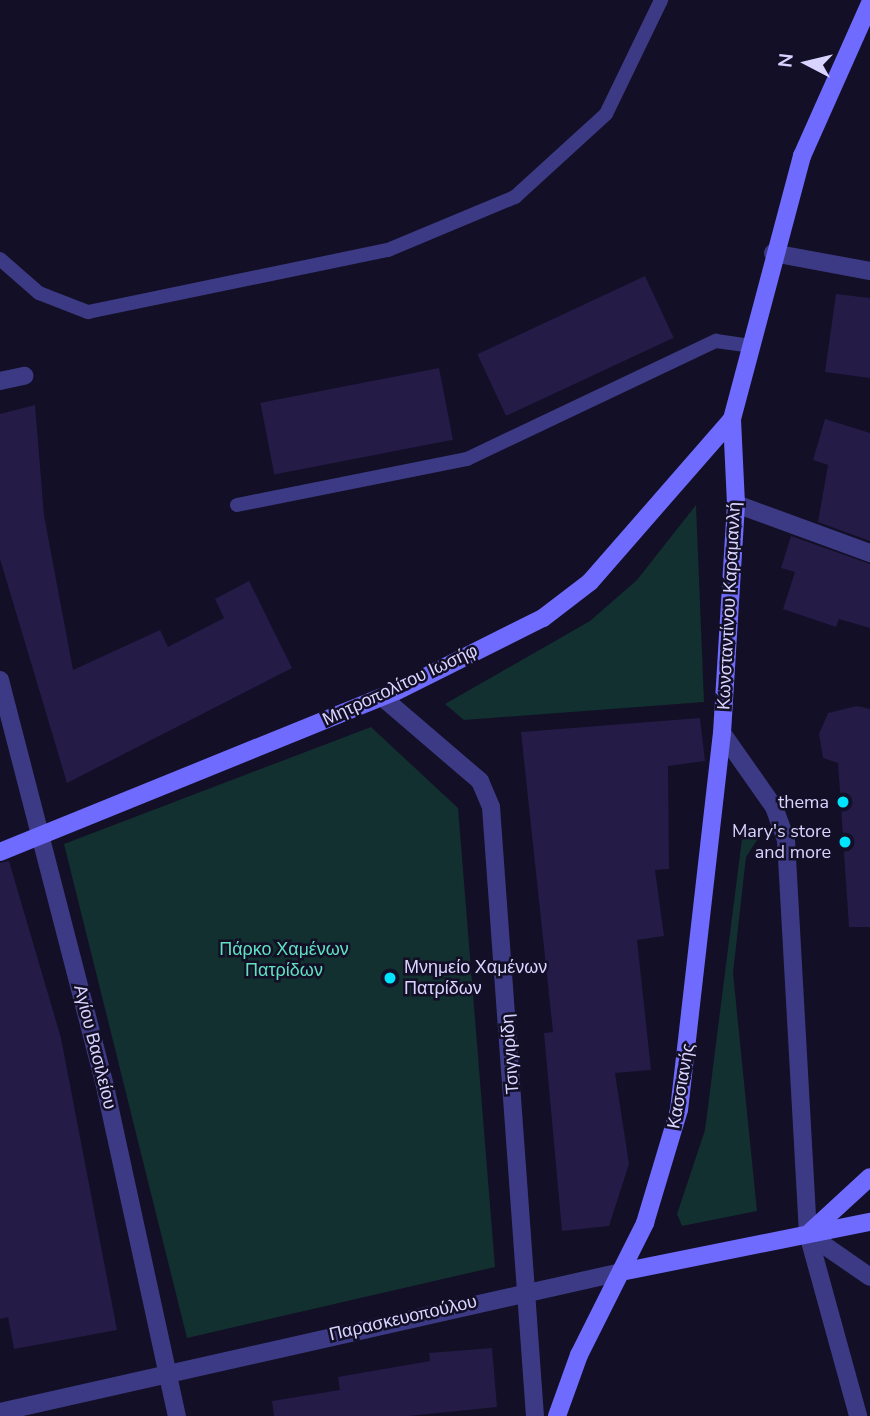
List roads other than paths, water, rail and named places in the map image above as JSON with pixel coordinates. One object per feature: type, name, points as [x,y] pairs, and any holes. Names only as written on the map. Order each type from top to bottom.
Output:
[{"type":"main road","name":"Κωνσταντίνου Καραμανλή","points":[[722,733],[736,504],[732,419],[773,253],[802,156],[870,3]]},
{"type":"main road","name":"Μητροπολίτου Ιωσήφ","points":[[0,852],[382,697],[543,618],[590,582],[732,419]]},
{"type":"main road","name":"Κασσιανής","points":[[557,1416],[579,1355],[655,1197],[679,1110],[722,733]]},
{"type":"main road","points":[[808,1234],[870,1177]]},
{"type":"main road","name":"Παρασκευοπούλου","points":[[621,1272],[870,1223]]},
{"type":"street","points":[[773,253],[870,271]]},
{"type":"street","points":[[0,381],[24,376]]},
{"type":"street","points":[[736,504],[870,553]]},
{"type":"street","name":"Αγίου Βασιλείου","points":[[0,680],[42,834],[171,1374],[177,1416]]},
{"type":"street","name":"Τσιγγιρίδη","points":[[382,697],[480,781],[489,800],[528,1290],[535,1416]]},
{"type":"street","name":"Κωνσταντίνου Καραμανλή","points":[[722,733],[774,807],[786,840],[808,1234],[858,1416]]},
{"type":"street","points":[[808,1234],[870,1277]]},
{"type":"street","name":"Παρασκευοπούλου","points":[[0,1412],[528,1290],[621,1272]]},
{"type":"lane","points":[[0,259],[39,293],[88,312],[388,250],[515,197],[545,170],[606,114],[661,0]]},
{"type":"lane","points":[[237,505],[467,458],[716,341],[751,346]]},
{"type":"place","name":"thema","points":[[843,802]]},
{"type":"place","name":"Mary's store and more","points":[[845,842]]},
{"type":"place","name":"Μνημείο Χαμένων Πατρίδων","points":[[390,978]]},
{"type":"park label","name":"Πάρκο Χαμένων Πατρίδων","points":[[284,960]]}]
